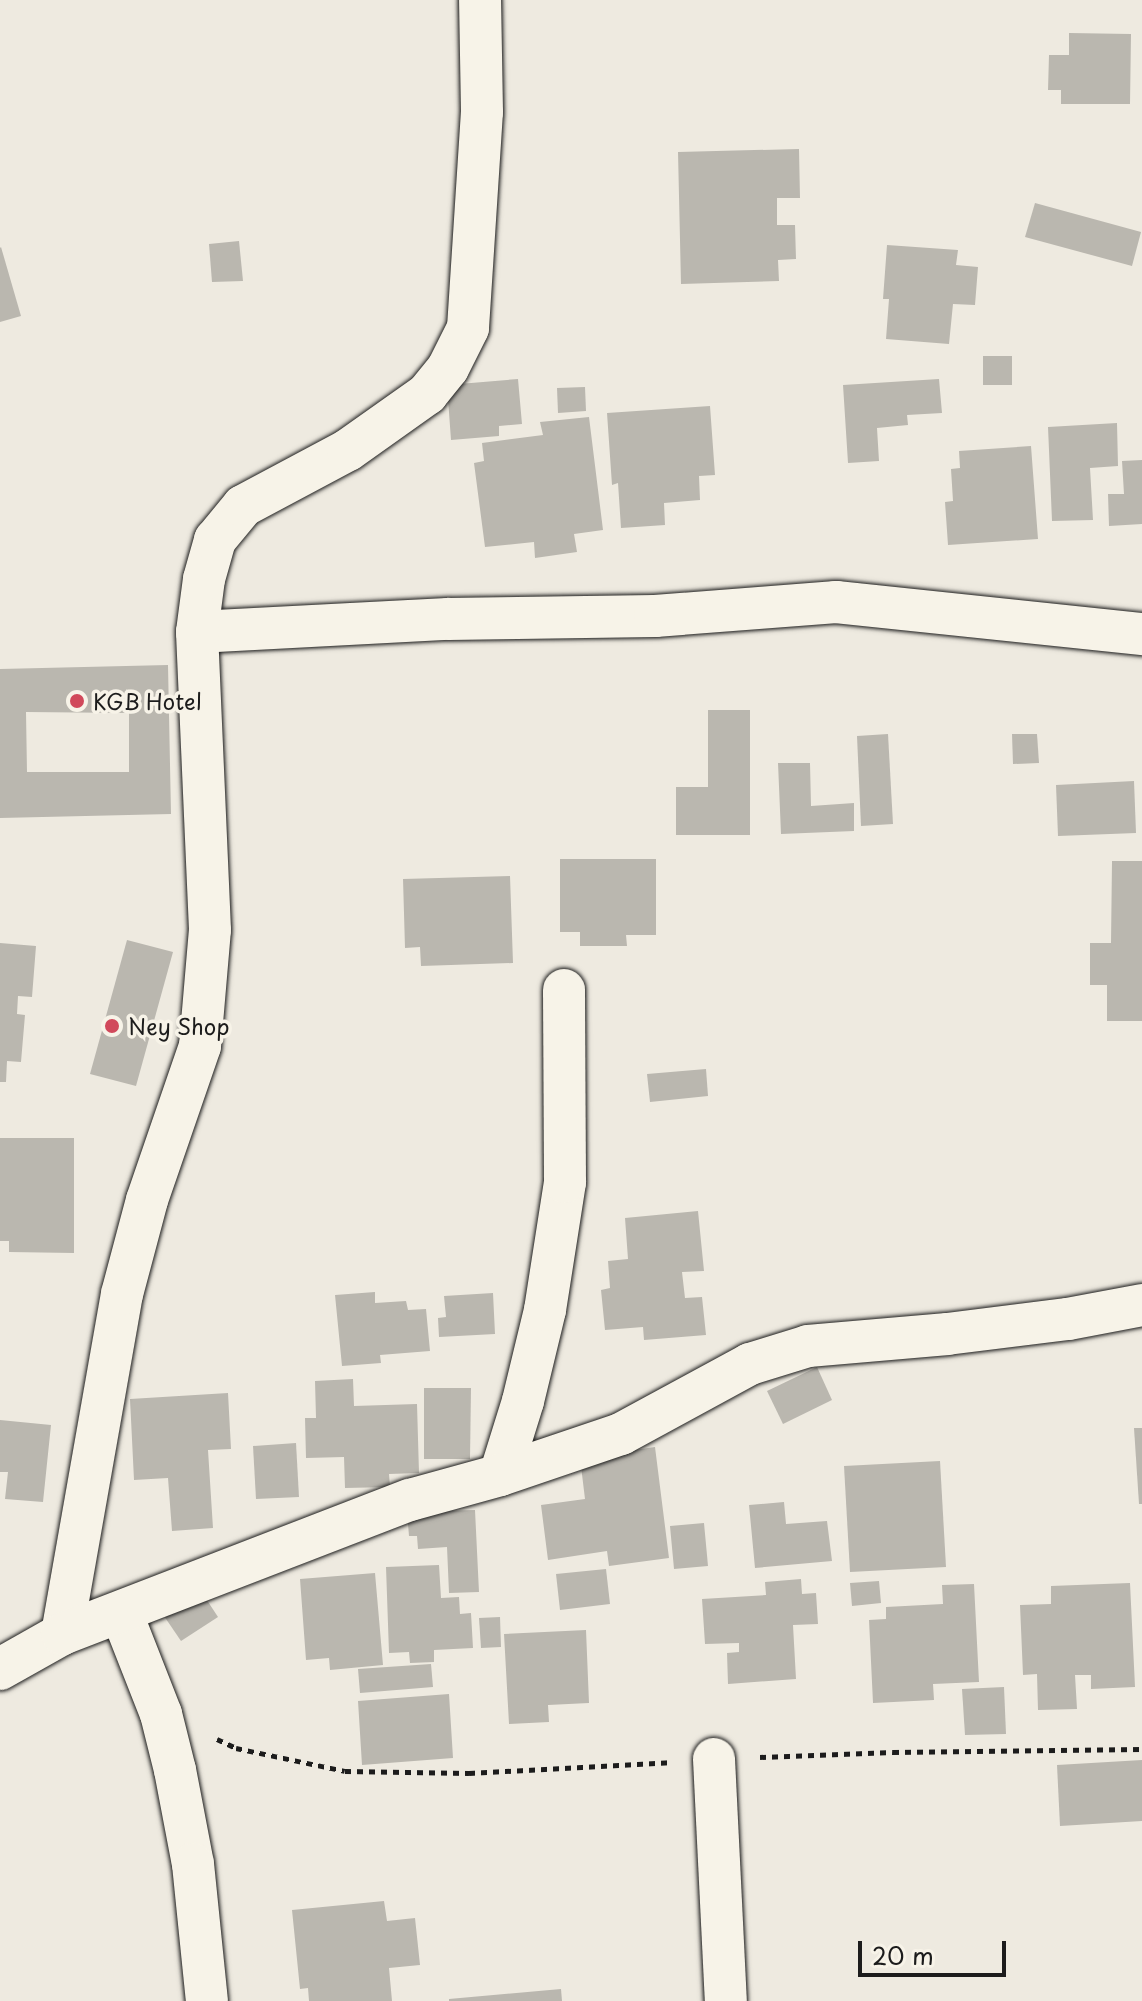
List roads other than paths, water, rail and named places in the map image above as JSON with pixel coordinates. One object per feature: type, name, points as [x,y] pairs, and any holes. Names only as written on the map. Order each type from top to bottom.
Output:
[{"type":"street","points":[[62,1634],[122,1294],[147,1200],[200,1046],[210,930],[197,632],[204,579],[215,540],[243,506],[348,450],[427,394],[448,368],[468,328],[482,112],[480,0]]},
{"type":"street","points":[[197,632],[402,621],[655,616],[836,602],[1142,634]]},
{"type":"street","points":[[500,1475],[545,1310],[565,1182],[564,990]]},
{"type":"street","points":[[0,1669],[62,1634],[410,1500],[500,1475],[621,1434],[750,1364],[808,1346],[947,1334],[1068,1319],[1142,1305]]},
{"type":"street","points":[[121,1612],[161,1714],[193,1864],[207,2001]]},
{"type":"street","points":[[714,1759],[726,2001]]},
{"type":"place","name":"KGB Hotel","points":[[77,701]]},
{"type":"place","name":"Ney Shop","points":[[112,1026]]}]
